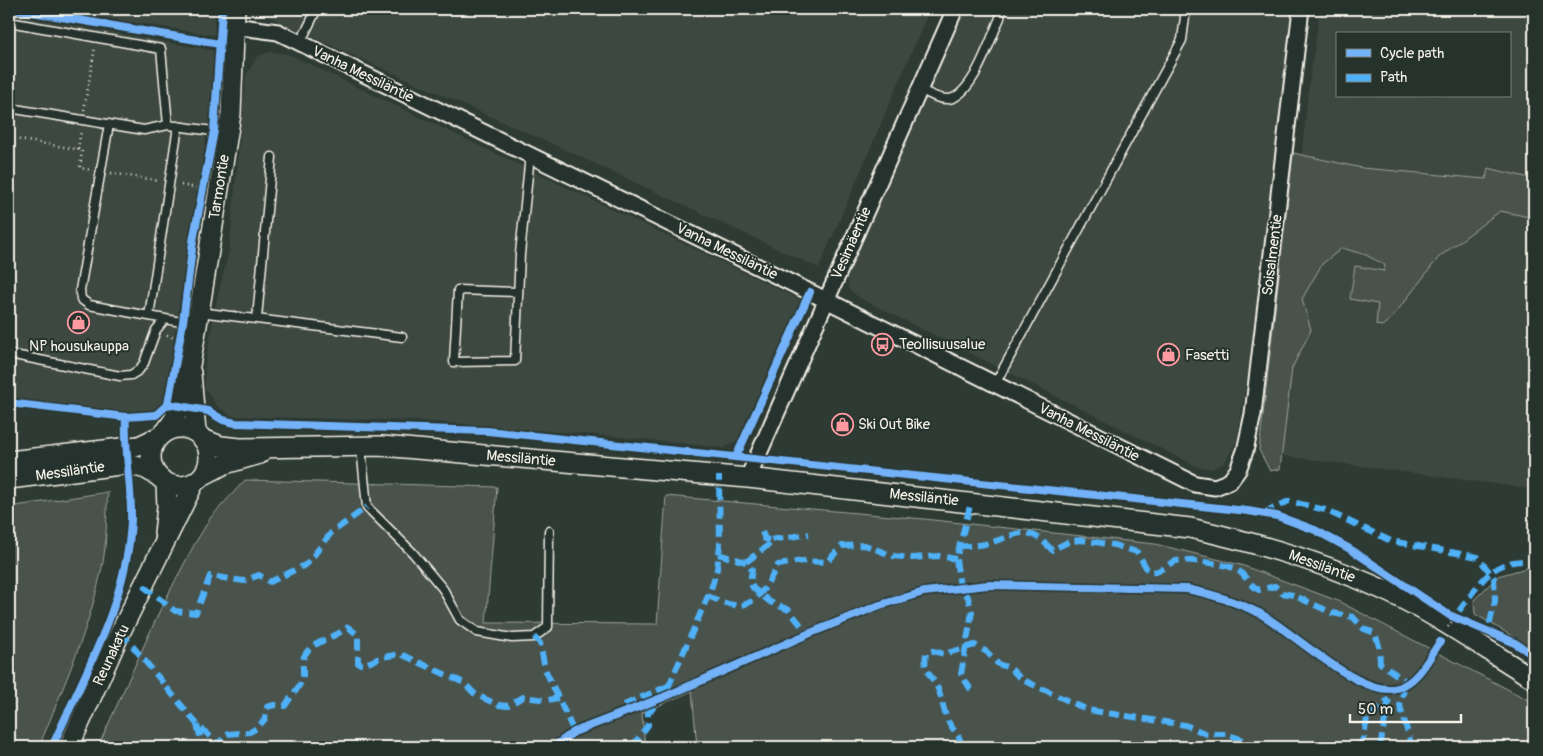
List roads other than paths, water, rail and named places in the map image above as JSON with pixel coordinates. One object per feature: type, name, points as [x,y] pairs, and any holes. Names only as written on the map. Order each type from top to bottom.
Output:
[{"type":"street","name":"Vesimäentie","points":[[748,478],[955,9]]},
{"type":"street","name":"Soisalmentie","points":[[1215,487],[1230,481],[1238,470],[1245,451],[1253,414],[1301,9]]},
{"type":"street","name":"Vanha Messiläntie","points":[[234,17],[278,32],[826,300],[1196,484],[1215,487]]},
{"type":"street","name":"Tarmontie","points":[[200,435],[190,365],[193,320],[231,114],[234,17]]},
{"type":"street","name":"Tarmontie","points":[[162,434],[175,418],[190,365]]},
{"type":"street","points":[[183,428],[200,435],[210,458],[198,479],[184,486],[162,479],[151,461],[154,445],[162,434],[183,428]]},
{"type":"street","name":"Messiläntie","points":[[9,462],[132,447],[147,444],[162,434]]},
{"type":"street","name":"Messiläntie","points":[[200,435],[232,447],[280,449],[382,446],[748,478],[1134,520],[1190,528],[1256,542],[1332,568],[1388,592],[1534,679]]},
{"type":"street","name":"Messiläntie","points":[[198,479],[225,464],[280,449]]},
{"type":"street","name":"Messiläntie","points":[[9,479],[106,465],[128,464],[146,469],[162,479]]},
{"type":"street","name":"Reunakatu","points":[[154,563],[166,522],[162,479]]},
{"type":"street","name":"Reunakatu","points":[[69,747],[154,563],[198,479]]},
{"type":"lane","points":[[300,43],[317,9]]},
{"type":"lane","points":[[919,89],[939,98],[948,99],[961,95],[969,86],[1000,18],[1001,9]]},
{"type":"lane","points":[[995,384],[1182,40],[1186,9]]},
{"type":"lane","points":[[9,22],[161,48],[168,125]]},
{"type":"lane","points":[[9,108],[144,130],[168,125],[228,133]]},
{"type":"lane","points":[[109,124],[80,290],[81,299],[89,305],[165,319],[257,318],[402,337]]},
{"type":"lane","points":[[150,316],[178,126]]},
{"type":"lane","points":[[518,292],[458,290],[454,362],[515,361],[518,292],[530,155]]},
{"type":"lane","points":[[257,318],[272,157]]},
{"type":"lane","points":[[9,354],[120,376],[132,374],[139,370],[144,363],[156,330],[165,319]]},
{"type":"lane","points":[[362,446],[367,507],[413,553],[437,582],[460,620],[477,632],[512,638],[534,637],[548,627],[549,531]]},
{"type":"place","name":"NP housukauppa","points":[[79,323]]},
{"type":"place","name":"Teollisuusalue","points":[[883,344]]},
{"type":"place","name":"Fasetti","points":[[1169,355]]},
{"type":"place","name":"Ski Out Bike","points":[[842,424]]}]
